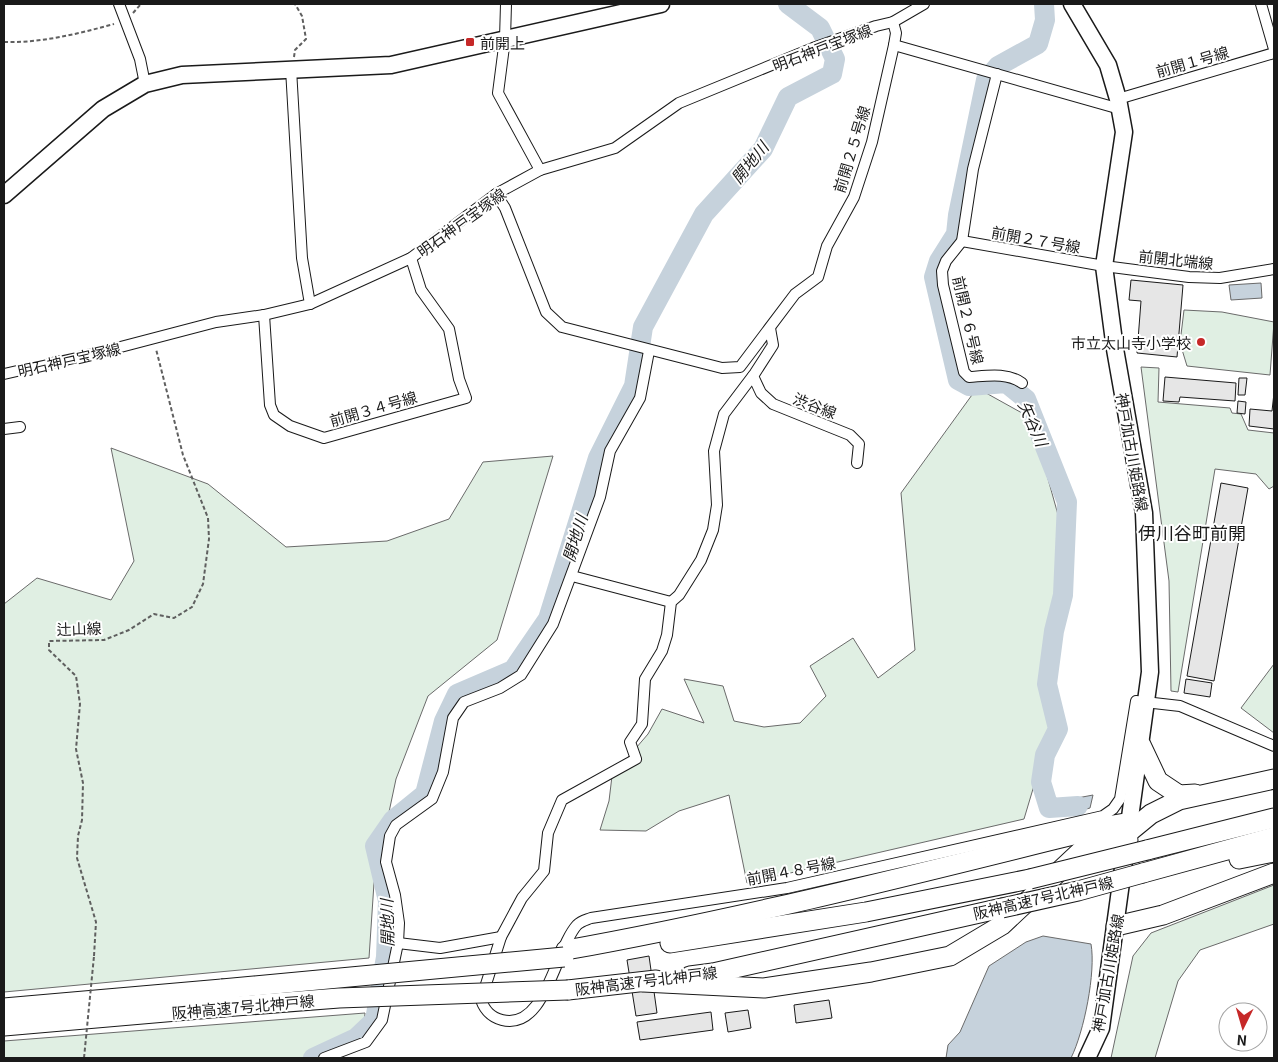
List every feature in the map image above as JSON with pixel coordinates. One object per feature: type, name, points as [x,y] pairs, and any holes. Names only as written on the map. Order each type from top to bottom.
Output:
[{"type":"highway","points":[[1141,745],[1158,781],[1179,795],[1204,794]]},
{"type":"highway","points":[[643,982],[764,988],[871,972],[950,956],[1002,925],[1082,850],[1129,832],[1151,814],[1179,800],[1274,779]]},
{"type":"highway","points":[[1252,825],[1274,813]]},
{"type":"highway","name":"阪神高速7号北神戸線","points":[[7,1016],[222,998],[565,954],[866,912],[1030,879],[1274,818]]},
{"type":"highway","points":[[565,954],[659,934],[966,862],[1113,824],[1129,832]]},
{"type":"highway","name":"阪神高速7号北神戸線","points":[[222,998],[338,998],[568,990],[713,973],[1142,876],[1274,837]]},
{"type":"highway","points":[[1142,876],[1274,852]]},
{"type":"highway","points":[[1116,926],[1163,915],[1274,873]]},
{"type":"main road","points":[[4,195],[103,109],[145,84],[182,75],[391,65],[661,4]]},
{"type":"main road","name":"神戸加古川姫路線","points":[[1072,4],[1108,65],[1119,104],[1124,132],[1104,266],[1115,349],[1144,513],[1150,672],[1101,1028],[1088,1058]]},
{"type":"street","points":[[119,4],[140,59],[145,84]]},
{"type":"street","points":[[506,4],[505,39],[498,93],[540,170]]},
{"type":"street","name":"明石神戸宝塚線","points":[[4,374],[216,322],[264,315],[310,304],[411,258],[496,194],[540,170],[615,148],[680,103],[820,46],[893,22],[924,4]]},
{"type":"street","points":[[1262,4],[1274,49]]},
{"type":"street","name":"前開２５号線","points":[[496,194],[505,208],[546,312],[562,327],[649,351],[722,368],[740,367],[795,294],[818,277],[827,246],[854,197],[872,142],[894,45],[896,34],[893,22]]},
{"type":"street","points":[[894,45],[993,73],[1119,104]]},
{"type":"street","name":"前開１号線","points":[[1119,104],[1274,52]]},
{"type":"street","points":[[291,69],[302,258],[310,304]]},
{"type":"street","name":"前開２６号線","points":[[993,73],[973,169],[962,241],[946,261],[942,271],[951,322],[964,372],[969,377],[1001,376],[1015,378],[1022,383]]},
{"type":"street","name":"前開２７号線","points":[[962,241],[1104,266]]},
{"type":"street","name":"前開３４号線","points":[[264,315],[270,405],[274,416],[290,426],[324,438],[466,398],[459,379],[449,329],[421,290],[411,258]]},
{"type":"street","name":"前開北端線","points":[[1104,266],[1208,278],[1274,269]]},
{"type":"street","points":[[398,943],[440,948],[502,937],[522,898],[544,871],[548,833],[562,800],[636,759],[630,742],[642,724],[644,679],[662,651],[667,635],[671,602],[679,595],[701,560],[713,530],[717,504],[714,451],[724,414],[753,376],[772,345],[770,328]]},
{"type":"street","points":[[324,1058],[366,1042],[382,1020],[398,943],[399,923],[395,895],[386,862],[390,836],[396,825],[432,798],[443,772],[454,718],[464,702],[500,688],[521,675],[553,624],[600,497],[610,451],[640,398],[649,351]]},
{"type":"street","name":"渋谷線","points":[[753,376],[761,393],[773,404],[850,435],[859,444],[857,463]]},
{"type":"street","points":[[4,429],[20,427]]},
{"type":"street","points":[[572,576],[671,602]]},
{"type":"street","name":"前開４８号線","points":[[502,937],[481,1000],[485,1010],[496,1018],[507,1021],[531,1014],[539,1003],[570,935],[578,923],[591,918],[787,888],[1103,816],[1113,809],[1120,799],[1136,701],[1146,702]]},
{"type":"street","points":[[1146,702],[1180,706],[1274,746]]},
{"type":"path","points":[[291,69],[295,50],[306,39],[302,16],[295,4]]},
{"type":"path","points":[[4,42],[27,43],[74,36],[125,20]]},
{"type":"path","name":"辻山線","points":[[84,1058],[96,922],[77,858],[78,836],[82,820],[83,783],[76,749],[80,704],[76,676],[49,650],[49,640],[104,640],[129,630],[154,614],[170,619],[184,613],[192,606],[203,584],[209,539],[208,518],[183,455],[153,338]]},
{"type":"green space","points":[[1184,310],[1222,312],[1274,322],[1270,375],[1187,366],[1180,343]]},
{"type":"green space","points":[[1141,367],[1159,368],[1158,402],[1230,408],[1232,413],[1241,414],[1248,430],[1274,433],[1274,486],[1269,489],[1256,474],[1215,469],[1178,692],[1171,691],[1169,581]]},
{"type":"green space","points":[[977,388],[1031,418],[1062,529],[1050,732],[1024,819],[747,883],[729,795],[679,811],[646,831],[600,830],[609,801],[612,776],[648,734],[662,709],[704,723],[684,679],[723,686],[734,721],[764,727],[800,723],[826,696],[810,666],[853,638],[878,678],[915,650],[901,493]]},
{"type":"green space","points":[[111,448],[208,484],[286,547],[387,541],[449,519],[483,462],[553,456],[497,640],[428,696],[396,779],[374,883],[369,958],[4,992],[4,604],[37,578],[111,600],[134,561]]},
{"type":"green space","points":[[1274,664],[1274,733],[1241,708]]},
{"type":"green space","points":[[1274,885],[1274,924],[1200,950],[1178,981],[1155,1058],[1111,1058],[1133,956],[1151,933]]},
{"type":"green space","points":[[365,1013],[364,1026],[311,1058],[4,1058],[4,1041]]},
{"type":"shaded area","points":[[1261,283],[1262,298],[1231,300],[1229,285]]},
{"type":"shaded area","points":[[1093,795],[1090,808],[1064,815],[1051,803]]},
{"type":"shaded area","points":[[1043,936],[1091,944],[1092,970],[1088,1002],[1076,1047],[1071,1058],[946,1058],[948,1045],[960,1032],[989,966],[1026,942]]},
{"type":"building","points":[[1131,280],[1183,285],[1177,357],[1137,353],[1141,301],[1129,300]]},
{"type":"building","points":[[1165,377],[1236,383],[1235,401],[1180,397],[1179,402],[1163,401]]},
{"type":"building","points":[[1239,378],[1247,378],[1245,395],[1238,395]]},
{"type":"building","points":[[1274,393],[1274,429],[1249,426],[1250,409],[1272,411]]},
{"type":"building","points":[[1238,401],[1246,402],[1245,414],[1237,413]]},
{"type":"building","points":[[1221,483],[1248,488],[1214,681],[1187,676]]},
{"type":"building","points":[[1186,679],[1212,683],[1210,697],[1184,693]]},
{"type":"building","points":[[649,956],[657,1013],[636,1016],[627,960]]},
{"type":"building","points":[[829,1000],[832,1018],[796,1023],[794,1005]]},
{"type":"building","points":[[748,1010],[751,1028],[728,1032],[725,1013]]},
{"type":"building","points":[[711,1012],[713,1030],[640,1040],[637,1022]]},
{"type":"waterway","name":"開地川","points":[[313,1058],[356,1038],[375,1020],[386,957],[388,901],[375,846],[393,820],[425,794],[444,721],[457,694],[513,670],[548,619],[598,458],[634,386],[643,327],[704,214],[763,149],[788,97],[832,74],[835,59],[820,28],[788,4]]},
{"type":"waterway","name":"矢谷川","points":[[1044,4],[1045,20],[1038,44],[998,66],[986,80],[958,215],[956,234],[939,261],[934,277],[958,380],[969,386],[1006,383],[1026,399],[1067,502],[1063,595],[1054,631],[1047,684],[1058,729],[1045,755],[1041,782],[1049,808],[1078,806]]},
{"type":"place","name":"前開上","points":[[470,42]]},
{"type":"place","name":"市立太山寺小学校","points":[[1201,342]]},
{"type":"district","name":"伊川谷町前開","points":[[1192,532]]}]
